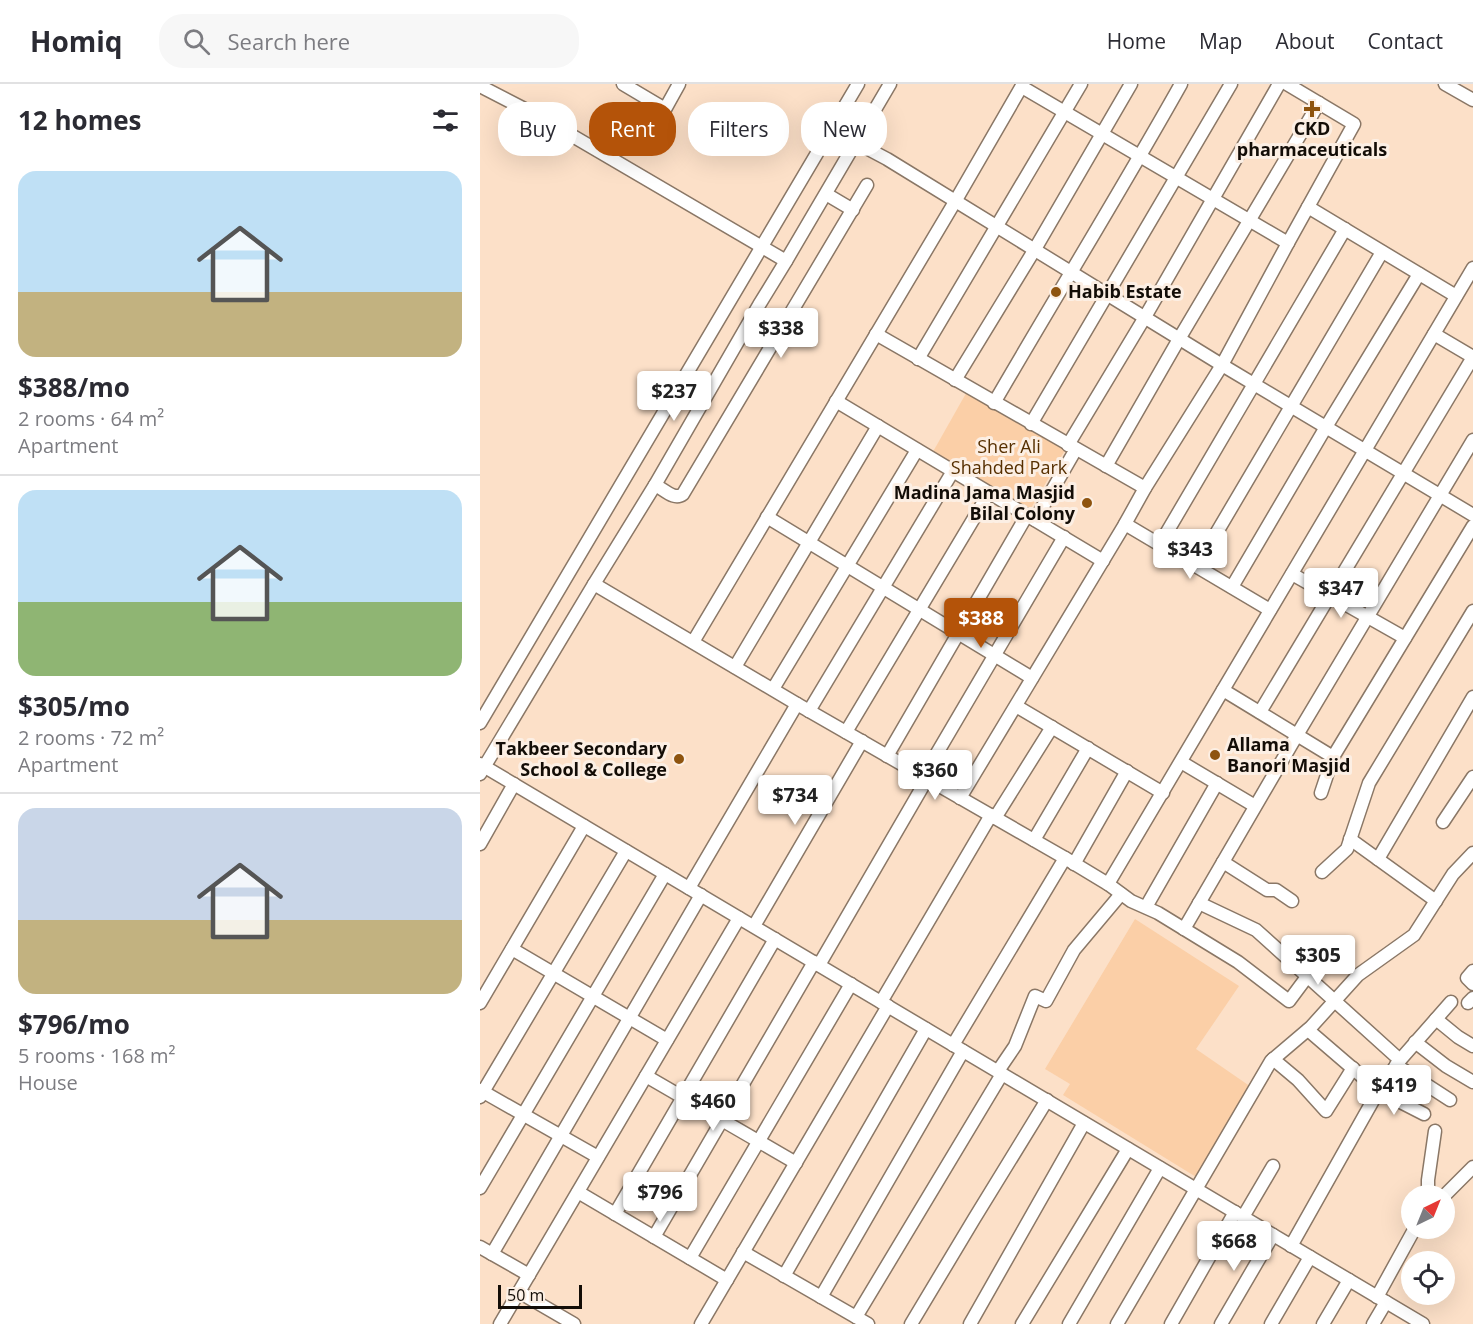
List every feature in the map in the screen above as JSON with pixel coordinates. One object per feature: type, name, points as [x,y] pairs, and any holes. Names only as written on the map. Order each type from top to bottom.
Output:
[{"type":"street","points":[[623,84],[653,102]]},
{"type":"street","points":[[669,102],[679,84]]},
{"type":"street","points":[[480,723],[858,84]]},
{"type":"street","points":[[879,102],[890,84]]},
{"type":"street","points":[[918,359],[1081,84]]},
{"type":"street","points":[[956,380],[1131,84]]},
{"type":"street","points":[[994,403],[1181,84]]},
{"type":"street","points":[[1031,424],[1231,84]]},
{"type":"street","points":[[887,756],[958,633],[1031,518],[1279,84]]},
{"type":"street","points":[[960,798],[1145,488],[1222,365],[1354,124],[1287,84]]},
{"type":"street","points":[[1445,84],[1473,100]]},
{"type":"street","points":[[693,642],[1023,85],[1064,112],[1288,243]]},
{"type":"street","points":[[480,86],[542,118],[786,261]]},
{"type":"street","points":[[1106,466],[1319,103]]},
{"type":"street","points":[[847,156],[759,305],[658,486],[594,584],[482,768],[514,784],[626,850],[1422,1324]]},
{"type":"street","points":[[881,156],[956,200],[1253,384],[1473,515]]},
{"type":"street","points":[[658,486],[675,497],[683,494],[845,205],[867,185]]},
{"type":"street","points":[[826,194],[845,205]]},
{"type":"street","points":[[1308,207],[1456,296]]},
{"type":"street","points":[[1160,544],[1345,230]]},
{"type":"street","points":[[1197,566],[1382,252]]},
{"type":"street","points":[[1108,884],[1473,268]]},
{"type":"street","points":[[1232,587],[1419,274]]},
{"type":"street","points":[[876,334],[1145,488]]},
{"type":"street","points":[[1260,712],[1473,357],[1434,334]]},
{"type":"street","points":[[836,401],[1103,561]]},
{"type":"street","points":[[735,667],[878,426]]},
{"type":"street","points":[[1184,929],[1473,440]]},
{"type":"street","points":[[772,689],[918,450]]},
{"type":"street","points":[[809,711],[953,471]]},
{"type":"street","points":[[846,732],[989,493]]},
{"type":"street","points":[[767,517],[1032,678]]},
{"type":"street","points":[[1125,524],[1270,610]]},
{"type":"street","points":[[1321,793],[1333,757],[1473,526]]},
{"type":"street","points":[[654,1237],[925,778],[1064,537]]},
{"type":"street","points":[[1292,574],[1405,638]]},
{"type":"street","points":[[594,584],[1070,861],[1131,901],[1158,913],[1238,962],[1289,1001],[1324,954]]},
{"type":"street","points":[[1322,872],[1347,849],[1369,783],[1473,611]]},
{"type":"street","points":[[1223,690],[1333,757]]},
{"type":"street","points":[[1377,859],[1468,717],[1473,697]]},
{"type":"street","points":[[689,888],[797,704]]},
{"type":"street","points":[[1016,705],[1163,792]]},
{"type":"street","points":[[703,1323],[993,817],[1052,727]]},
{"type":"street","points":[[754,926],[862,741]]},
{"type":"street","points":[[1034,840],[1088,748]]},
{"type":"street","points":[[1181,762],[1255,806]]},
{"type":"street","points":[[821,1297],[958,1048],[1127,771]]},
{"type":"street","points":[[1443,822],[1473,777]]},
{"type":"street","points":[[1146,907],[1217,783]]},
{"type":"street","points":[[480,844],[514,784]]},
{"type":"street","points":[[480,1003],[584,826]]},
{"type":"street","points":[[1350,840],[1436,901]]},
{"type":"street","points":[[598,1157],[481,1093],[626,850]]},
{"type":"street","points":[[1117,1324],[1273,1059],[1308,1030],[1358,975],[1414,935],[1453,874],[1473,853]]},
{"type":"street","points":[[1223,862],[1267,890],[1276,890],[1292,901]]},
{"type":"street","points":[[480,1188],[665,874]]},
{"type":"street","points":[[856,1317],[1000,1073],[1015,1046],[1035,996],[1046,1001],[1074,950],[1121,894]]},
{"type":"street","points":[[492,1254],[701,895]]},
{"type":"street","points":[[1199,903],[1256,930],[1398,1062],[1450,1100]]},
{"type":"street","points":[[500,1324],[739,918]]},
{"type":"street","points":[[615,1214],[775,939]]},
{"type":"street","points":[[512,949],[667,1040]]},
{"type":"street","points":[[1473,971],[1467,978],[1473,984]]},
{"type":"street","points":[[690,1258],[851,984]]},
{"type":"street","points":[[1291,1246],[1379,1091],[1398,1062],[1451,1002]]},
{"type":"street","points":[[1436,1019],[1473,1046]]},
{"type":"street","points":[[784,1276],[926,1029]]},
{"type":"street","points":[[1308,1030],[1379,1091],[1424,1114]]},
{"type":"street","points":[[1415,1042],[1446,1066],[1473,1082]]},
{"type":"street","points":[[1273,1059],[1298,1080],[1326,1111],[1353,1068]]},
{"type":"street","points":[[646,1076],[796,1163]]},
{"type":"street","points":[[911,1324],[1047,1100]]},
{"type":"street","points":[[970,1324],[1084,1123]]},
{"type":"street","points":[[1429,1185],[1435,1131]]},
{"type":"street","points":[[1023,1324],[1128,1149]]},
{"type":"street","points":[[1171,1324],[1239,1215],[1273,1166]]},
{"type":"street","points":[[1455,1185],[1473,1167]]},
{"type":"street","points":[[1070,1324],[1160,1168]]},
{"type":"street","points":[[578,1192],[727,1280]]},
{"type":"street","points":[[1221,1324],[1273,1235]]},
{"type":"street","points":[[1373,1324],[1381,1299],[1410,1239]]},
{"type":"street","points":[[480,1247],[528,1275]]},
{"type":"street","points":[[743,1252],[868,1324]]},
{"type":"street","points":[[1271,1324],[1310,1257]]},
{"type":"street","points":[[1323,1324],[1348,1280]]},
{"type":"street","points":[[519,1292],[574,1324]]},
{"type":"shaded area","points":[[480,84],[1473,84],[1473,1324],[480,1324]]},
{"type":"green space","name":"Sher Ali Shahded Park","points":[[969,388],[1068,445],[1027,515],[930,457]]},
{"type":"green space","points":[[1135,919],[1239,986],[1196,1049],[1254,1089],[1201,1180],[1063,1095],[1070,1084],[1045,1069]]},
{"type":"place","name":"CKD pharmaceuticals","points":[[1312,109]]},
{"type":"place","name":"Habib Estate","points":[[1056,292]]},
{"type":"place","name":"Madina Jama Masjid Bilal Colony","points":[[1087,503]]},
{"type":"place","name":"Allama Banori Masjid","points":[[1215,755]]},
{"type":"place","name":"Takbeer Secondary School & College","points":[[679,759]]}]
